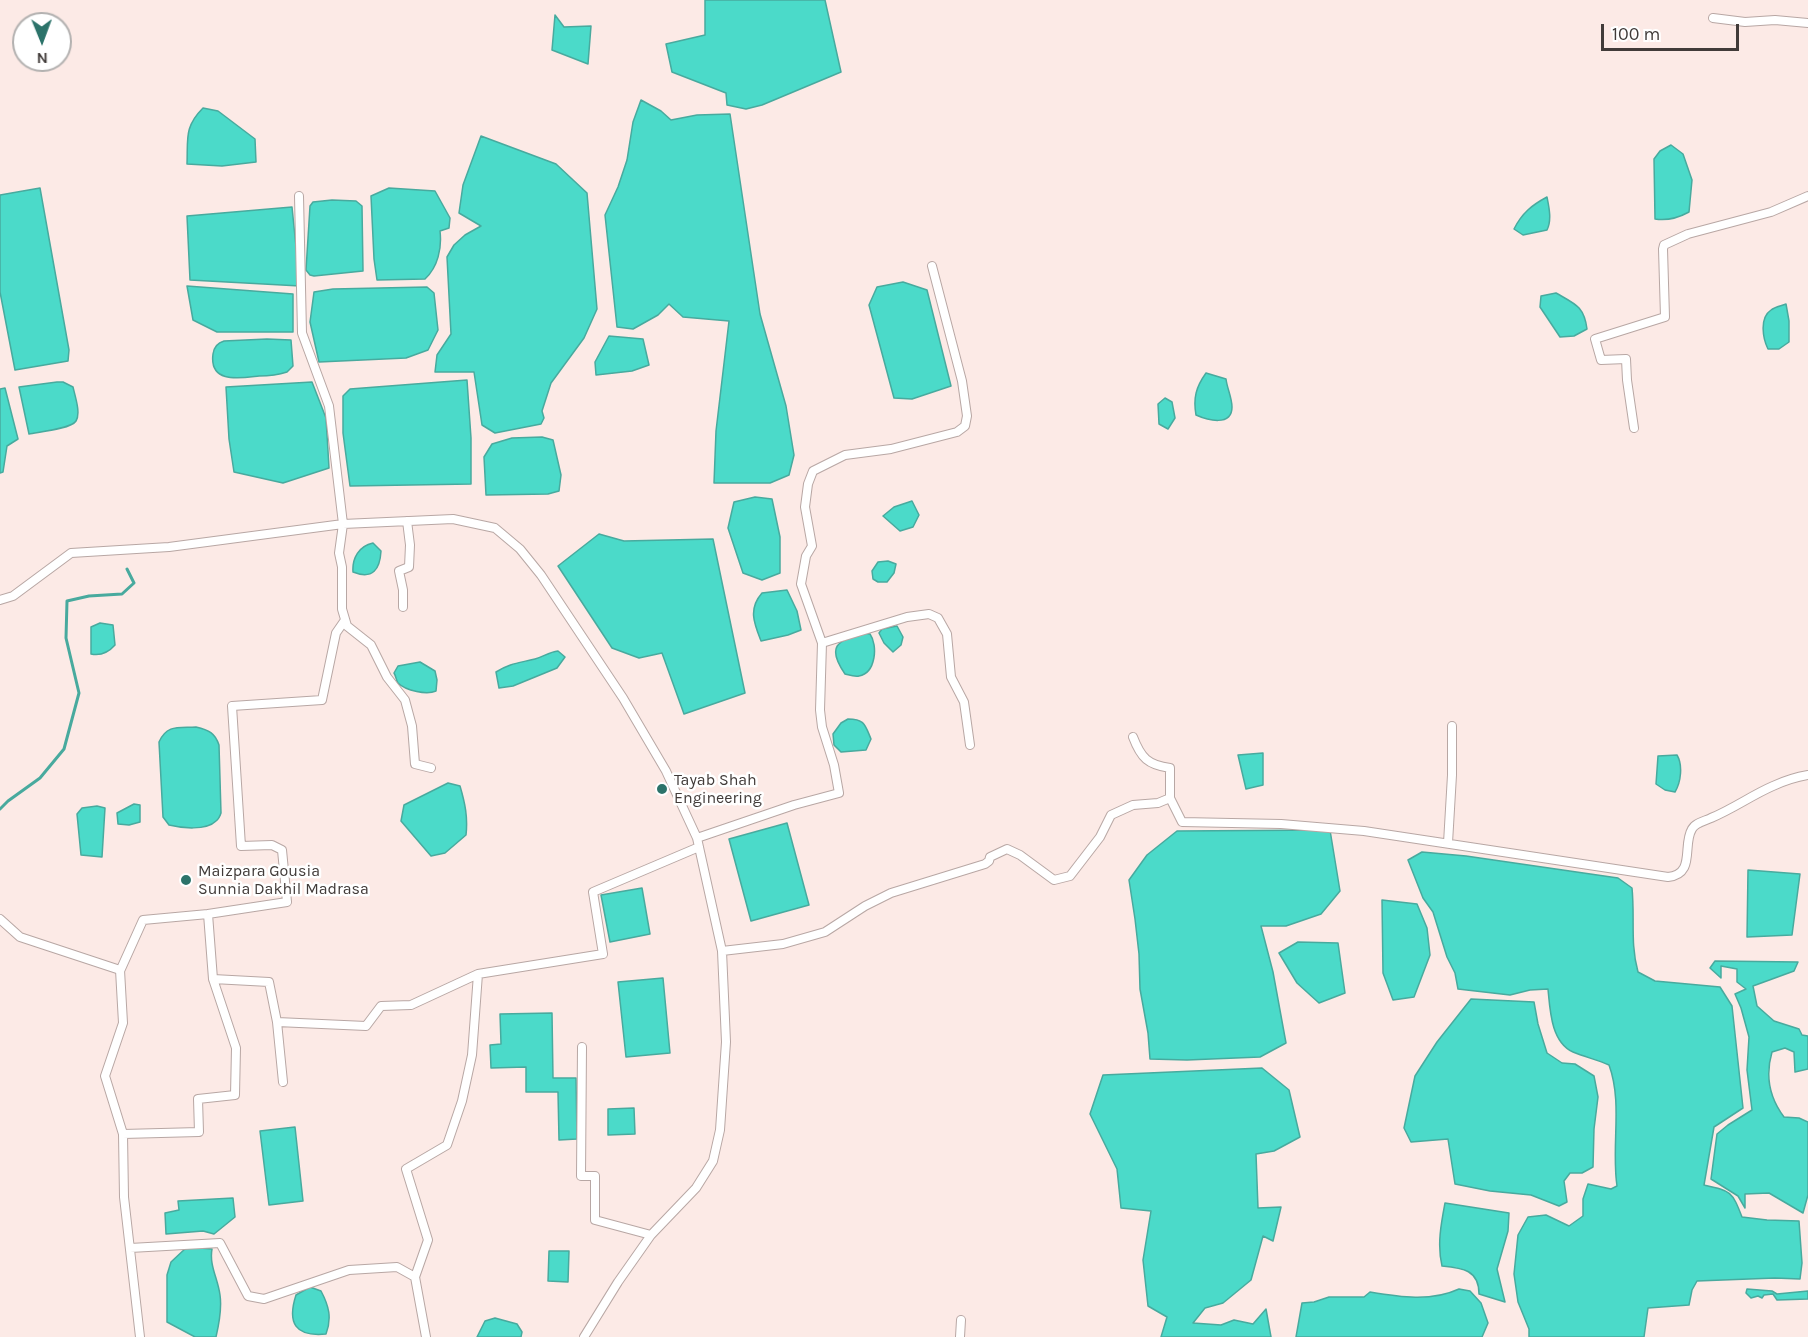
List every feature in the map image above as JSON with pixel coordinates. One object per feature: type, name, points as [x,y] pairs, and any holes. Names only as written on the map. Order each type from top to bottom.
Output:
[{"type":"street","points":[[1713,18],[1744,22],[1774,20],[1808,23]]},
{"type":"street","points":[[299,196],[302,333],[329,406],[343,524],[339,553],[342,567],[342,609],[347,626],[371,645],[387,677],[405,700],[412,726],[415,764],[430,768]]},
{"type":"street","points":[[1634,428],[1626,359],[1601,360],[1595,339],[1665,317],[1664,244],[1688,234],[1771,212],[1808,196]]},
{"type":"street","points":[[277,1022],[366,1026],[381,1006],[411,1005],[478,975],[603,954],[592,892],[698,843],[794,805],[839,793],[834,765],[822,727],[820,710],[822,643],[801,584],[806,556],[812,546],[805,507],[808,484],[813,471],[845,455],[891,449],[957,432],[965,426],[967,416],[962,381],[932,266]]},
{"type":"street","points":[[0,600],[13,596],[71,553],[169,547],[343,524],[407,521],[453,519],[495,528],[520,549],[542,575],[623,698],[666,771],[698,843],[722,951],[726,1042],[720,1130],[713,1161],[696,1188],[651,1235],[584,1337]]},
{"type":"street","points":[[403,607],[399,571],[409,567],[410,545],[407,521]]},
{"type":"street","points":[[822,643],[907,617],[929,614],[938,618],[947,634],[951,677],[964,702],[970,745]]},
{"type":"street","points":[[140,1337],[124,1197],[123,1134],[105,1077],[123,1023],[120,971],[142,920],[208,914],[286,902],[282,850],[272,845],[241,846],[232,706],[322,700],[336,633],[345,620]]},
{"type":"street","points":[[1448,843],[1452,726]]},
{"type":"street","points":[[1133,737],[1139,753],[1155,766],[1170,768],[1170,798],[1180,821],[1293,825],[1364,831],[1651,875],[1676,876],[1681,872],[1688,857],[1691,829],[1696,824],[1726,812],[1771,787],[1808,775]]},
{"type":"street","points":[[722,951],[783,944],[825,932],[865,906],[891,893],[985,864],[990,857],[1007,849],[1020,855],[1054,880],[1070,876],[1100,837],[1111,814],[1133,805],[1158,803],[1170,798]]},
{"type":"street","points":[[123,1134],[199,1132],[198,1099],[235,1095],[236,1048],[213,978],[208,914]]},
{"type":"street","points":[[0,919],[20,937],[120,971]]},
{"type":"street","points":[[426,1337],[415,1277],[428,1240],[405,1169],[447,1145],[462,1101],[471,1055],[478,975]]},
{"type":"street","points":[[213,978],[269,982],[277,1022],[283,1082]]},
{"type":"street","points":[[582,1047],[581,1176],[595,1176],[595,1220],[651,1235]]},
{"type":"street","points":[[129,1248],[220,1243],[248,1296],[264,1299],[349,1270],[397,1267],[415,1277]]},
{"type":"street","points":[[960,1337],[962,1320]]},
{"type":"water","points":[[705,0],[825,0],[841,72],[762,105],[746,109],[727,105],[726,93],[672,72],[666,44],[705,35]]},
{"type":"water","points":[[555,15],[564,27],[591,26],[588,64],[552,50]]},
{"type":"water","points":[[641,100],[661,111],[671,120],[697,115],[730,114],[760,314],[786,406],[794,455],[789,475],[770,483],[714,483],[716,431],[729,321],[683,317],[669,304],[658,315],[633,329],[617,327],[605,215],[627,160],[633,122]]},
{"type":"water","points":[[203,108],[218,111],[255,139],[256,162],[222,166],[187,164],[187,140],[190,127]]},
{"type":"water","points":[[481,136],[556,164],[587,193],[597,309],[584,338],[551,383],[542,411],[544,418],[541,424],[495,433],[482,425],[474,372],[435,372],[437,355],[451,334],[447,257],[454,245],[465,235],[481,226],[459,213],[463,185]]},
{"type":"water","points":[[1671,145],[1683,154],[1692,180],[1689,212],[1672,219],[1655,219],[1654,159],[1660,151]]},
{"type":"water","points":[[40,188],[69,350],[68,361],[15,370],[0,292],[0,195]]},
{"type":"water","points":[[389,188],[435,191],[450,218],[449,228],[440,231],[438,257],[433,269],[425,279],[377,280],[371,196]]},
{"type":"water","points":[[1547,197],[1550,218],[1547,230],[1523,235],[1514,229],[1528,210]]},
{"type":"water","points":[[356,201],[362,206],[363,271],[310,275],[306,270],[310,206],[313,202]]},
{"type":"water","points":[[292,207],[300,286],[190,280],[187,216]]},
{"type":"water","points":[[903,282],[927,290],[951,386],[912,399],[894,398],[869,305],[877,287]]},
{"type":"water","points":[[187,286],[293,294],[293,332],[217,332],[193,320]]},
{"type":"water","points":[[427,287],[434,293],[438,330],[428,350],[406,358],[319,362],[310,322],[314,292],[333,289]]},
{"type":"water","points":[[1556,293],[1581,310],[1587,329],[1574,336],[1560,337],[1540,307],[1541,296]]},
{"type":"water","points":[[1786,304],[1789,342],[1779,349],[1768,349],[1764,334],[1765,318],[1771,310]]},
{"type":"water","points":[[609,336],[643,339],[649,365],[632,371],[596,375],[595,362]]},
{"type":"water","points":[[267,339],[291,340],[293,366],[287,372],[269,376],[235,378],[221,375],[216,370],[213,364],[213,354],[219,343]]},
{"type":"water","points":[[1206,373],[1226,379],[1232,407],[1231,413],[1224,420],[1206,419],[1196,415],[1196,393]]},
{"type":"water","points":[[467,380],[471,484],[350,486],[343,433],[343,396],[350,389]]},
{"type":"water","points":[[57,382],[73,387],[78,409],[76,421],[61,428],[29,434],[19,387]]},
{"type":"water","points":[[312,382],[326,418],[329,468],[283,483],[234,472],[229,439],[226,387]]},
{"type":"water","points":[[5,388],[18,439],[7,446],[3,472],[0,473],[0,389]]},
{"type":"water","points":[[1165,398],[1172,402],[1175,418],[1168,429],[1159,424],[1158,404]]},
{"type":"water","points":[[542,437],[553,440],[561,475],[559,491],[548,494],[486,495],[484,457],[492,444],[512,438]]},
{"type":"water","points":[[755,497],[772,499],[780,537],[780,573],[762,580],[743,573],[728,528],[734,502]]},
{"type":"water","points":[[912,501],[919,515],[913,527],[900,531],[883,516],[894,507]]},
{"type":"water","points":[[599,534],[624,541],[713,539],[745,693],[684,714],[662,653],[639,658],[612,648],[558,566]]},
{"type":"water","points":[[373,543],[381,551],[377,568],[366,575],[353,572],[357,553]]},
{"type":"water","points":[[888,561],[896,564],[894,573],[887,582],[878,582],[873,579],[872,571],[878,562]]},
{"type":"water","points":[[787,590],[797,611],[801,630],[761,641],[754,616],[758,599],[762,593]]},
{"type":"water","points":[[100,623],[113,625],[115,645],[104,653],[91,654],[91,627]]},
{"type":"water","points":[[897,626],[903,637],[901,645],[893,652],[884,643],[879,633],[882,629]]},
{"type":"water","points":[[864,633],[870,634],[873,639],[875,651],[872,664],[865,674],[854,676],[845,674],[836,657],[837,646],[847,639]]},
{"type":"water","points":[[558,651],[565,657],[557,668],[513,686],[499,688],[496,672],[510,665]]},
{"type":"water","points":[[420,662],[435,671],[436,691],[417,692],[397,682],[394,673],[398,666]]},
{"type":"water","points":[[848,719],[858,720],[866,727],[871,739],[866,750],[841,752],[834,745],[833,734],[841,723]]},
{"type":"water","points":[[179,727],[196,727],[211,733],[219,745],[221,813],[217,820],[206,826],[187,828],[169,825],[163,817],[159,742],[162,736],[170,730]]},
{"type":"water","points":[[1263,753],[1263,785],[1246,789],[1238,755]]},
{"type":"water","points":[[1677,755],[1680,774],[1675,792],[1665,790],[1656,784],[1658,756]]},
{"type":"water","points":[[448,783],[460,786],[466,810],[466,835],[445,853],[431,856],[401,821],[404,805]]},
{"type":"water","points":[[134,804],[140,805],[140,822],[129,825],[118,824],[117,813]]},
{"type":"water","points":[[97,806],[105,808],[102,857],[81,855],[77,814],[82,808]]},
{"type":"water","points":[[787,823],[809,905],[751,921],[729,839]]},
{"type":"water","points":[[1330,830],[1340,891],[1321,914],[1286,926],[1261,926],[1273,972],[1286,1043],[1260,1057],[1150,1059],[1129,880],[1147,855],[1177,831]]},
{"type":"water","points":[[1422,852],[1466,856],[1618,878],[1632,888],[1634,951],[1638,972],[1655,981],[1720,987],[1732,1006],[1743,1108],[1714,1127],[1704,1185],[1725,1191],[1733,1197],[1742,1217],[1799,1221],[1802,1263],[1800,1279],[1697,1281],[1692,1290],[1689,1305],[1648,1308],[1644,1337],[1529,1337],[1529,1329],[1518,1302],[1514,1274],[1518,1235],[1528,1217],[1546,1215],[1569,1226],[1583,1216],[1583,1199],[1588,1184],[1611,1189],[1617,1186],[1616,1109],[1613,1079],[1609,1065],[1573,1052],[1560,1041],[1553,1025],[1548,989],[1530,990],[1510,995],[1458,989],[1455,973],[1447,957],[1433,912],[1423,898],[1408,860]]},
{"type":"water","points":[[1748,870],[1800,874],[1792,935],[1747,937]]},
{"type":"water","points":[[642,888],[650,934],[610,942],[601,895]]},
{"type":"water","points":[[1382,900],[1417,904],[1427,928],[1430,955],[1414,997],[1393,1000],[1383,973]]},
{"type":"water","points":[[1298,942],[1338,943],[1345,993],[1319,1003],[1297,983],[1279,953]]},
{"type":"water","points":[[1715,961],[1798,962],[1794,971],[1753,986],[1757,1006],[1774,1021],[1799,1029],[1802,1035],[1808,1036],[1808,1069],[1795,1072],[1794,1052],[1785,1048],[1772,1052],[1769,1069],[1772,1094],[1784,1117],[1799,1118],[1808,1122],[1808,1195],[1803,1213],[1769,1193],[1745,1194],[1745,1208],[1738,1196],[1711,1179],[1717,1134],[1752,1110],[1747,1070],[1749,1037],[1735,994],[1746,989],[1737,982],[1737,969],[1721,966],[1721,978],[1710,968]]},
{"type":"water","points":[[663,978],[670,1053],[626,1057],[618,982]]},
{"type":"water","points":[[1471,999],[1534,1002],[1547,1053],[1562,1063],[1575,1064],[1594,1076],[1598,1097],[1593,1167],[1582,1173],[1570,1173],[1564,1181],[1567,1202],[1559,1206],[1531,1195],[1490,1191],[1455,1184],[1448,1139],[1411,1142],[1404,1128],[1415,1076],[1437,1042]]},
{"type":"water","points":[[552,1013],[553,1078],[576,1078],[577,1139],[559,1140],[558,1092],[526,1092],[526,1067],[491,1068],[490,1045],[501,1044],[500,1014]]},
{"type":"water","points":[[1262,1068],[1289,1090],[1300,1137],[1274,1151],[1256,1154],[1258,1208],[1281,1207],[1273,1241],[1263,1236],[1251,1280],[1223,1303],[1205,1308],[1193,1323],[1221,1325],[1234,1320],[1253,1324],[1266,1309],[1271,1337],[1161,1337],[1167,1317],[1148,1306],[1143,1260],[1151,1211],[1121,1208],[1117,1169],[1090,1114],[1103,1075]]},
{"type":"water","points":[[634,1108],[635,1134],[608,1135],[608,1109]]},
{"type":"water","points":[[295,1127],[303,1201],[269,1205],[260,1131]]},
{"type":"water","points":[[233,1198],[235,1217],[214,1234],[203,1231],[166,1234],[165,1213],[179,1210],[178,1201]]},
{"type":"water","points":[[1445,1203],[1509,1213],[1508,1231],[1497,1269],[1505,1302],[1479,1294],[1473,1275],[1463,1269],[1442,1266],[1440,1242]]},
{"type":"water","points":[[187,1247],[212,1249],[212,1261],[221,1300],[216,1337],[195,1337],[167,1322],[167,1275],[171,1262]]},
{"type":"water","points":[[549,1251],[569,1251],[568,1282],[548,1281]]},
{"type":"water","points":[[310,1287],[321,1291],[326,1302],[329,1317],[326,1334],[307,1333],[296,1326],[293,1320],[296,1295]]},
{"type":"water","points":[[1459,1289],[1470,1291],[1481,1303],[1488,1323],[1482,1337],[1296,1337],[1302,1303],[1329,1297],[1364,1297],[1370,1292],[1404,1297],[1438,1296]]},
{"type":"water","points":[[1747,1289],[1772,1291],[1777,1294],[1808,1291],[1808,1299],[1777,1300],[1773,1294],[1764,1295],[1762,1298],[1758,1296],[1751,1298],[1746,1293]]},
{"type":"water","points":[[495,1318],[517,1324],[522,1332],[521,1337],[477,1337],[485,1321]]},
{"type":"waterway","points":[[0,809],[40,778],[64,749],[79,693],[66,638],[67,601],[89,596],[122,594],[134,583],[127,569]]},
{"type":"place","name":"Tayab Shah Engineering","points":[[662,789]]},
{"type":"place","name":"Maizpara Gousia Sunnia Dakhil Madrasa","points":[[186,880]]}]
